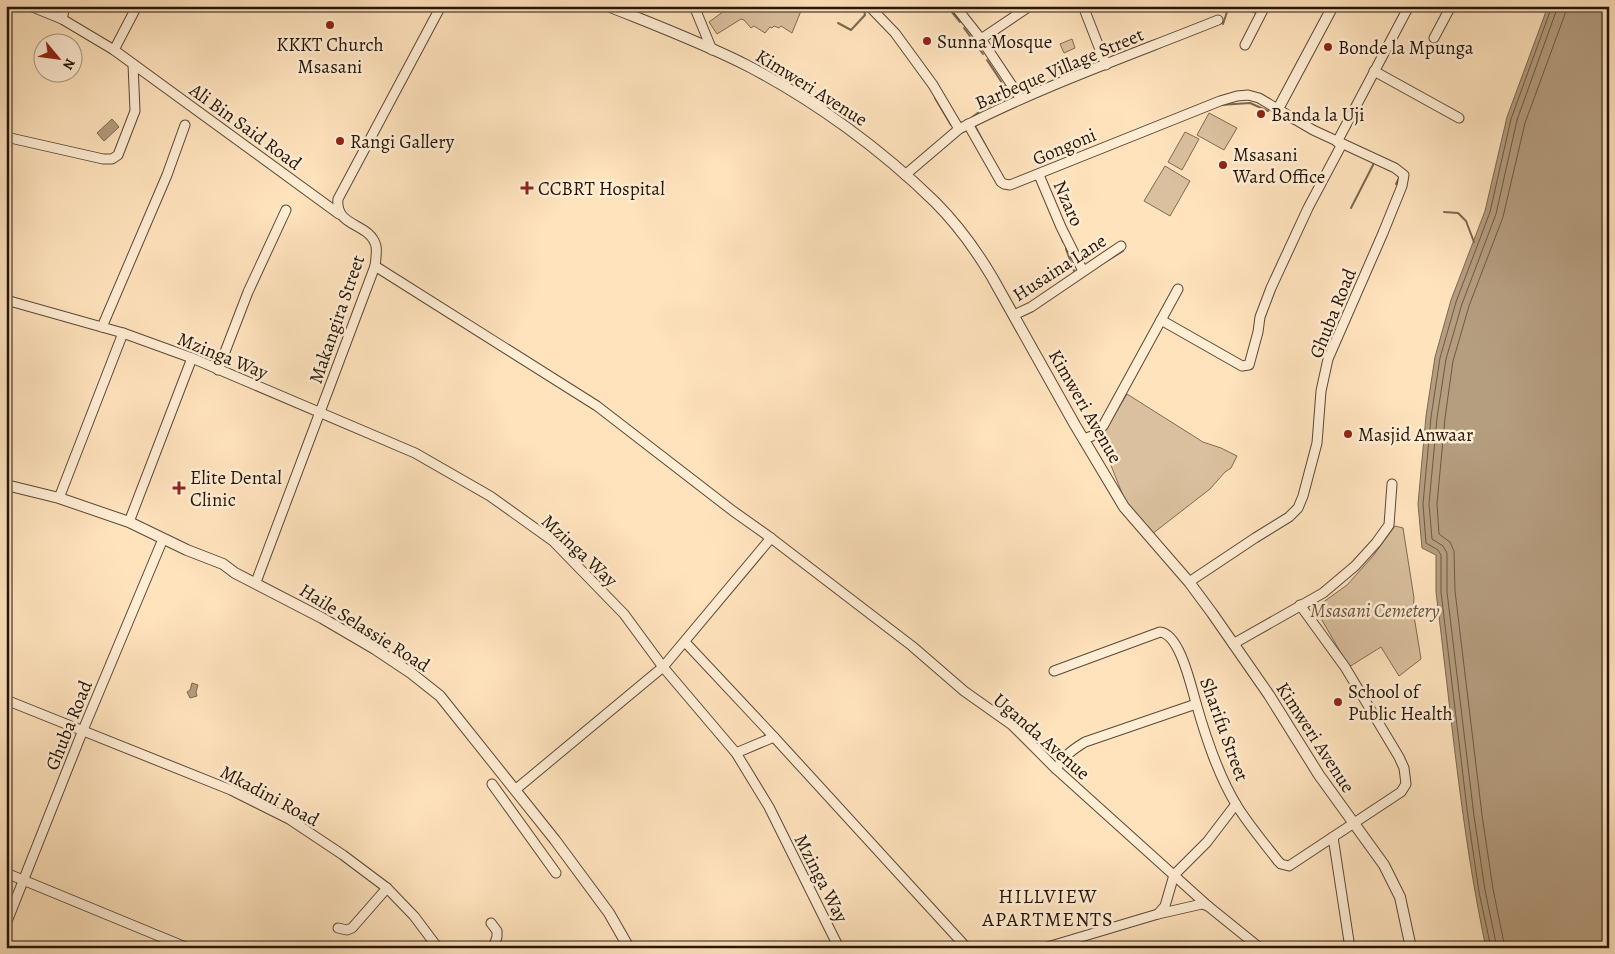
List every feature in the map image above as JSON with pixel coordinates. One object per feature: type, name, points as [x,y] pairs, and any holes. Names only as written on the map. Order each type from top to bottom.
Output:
[{"type":"street","name":"Ali Bin Said Road","points":[[30,6],[62,19],[114,50],[340,214]]},
{"type":"street","points":[[62,19],[65,6]]},
{"type":"street","points":[[114,50],[137,6]]},
{"type":"street","points":[[340,214],[337,207],[342,190],[441,6]]},
{"type":"street","name":"Kimweri Avenue","points":[[608,6],[675,32],[747,66],[798,94],[858,136],[905,176],[935,202],[966,238],[992,277],[1124,507],[1189,582],[1233,644],[1353,824],[1384,865],[1400,897],[1411,948]]},
{"type":"street","points":[[694,6],[712,50]]},
{"type":"street","points":[[869,6],[895,33],[933,85],[959,129]]},
{"type":"street","points":[[954,6],[981,38],[1021,99]]},
{"type":"street","points":[[981,38],[1030,6]]},
{"type":"street","points":[[1083,6],[1106,65]]},
{"type":"street","points":[[1245,45],[1264,6]]},
{"type":"street","points":[[1278,109],[1333,6]]},
{"type":"street","points":[[1161,320],[1242,366],[1250,365],[1260,317],[1271,288],[1374,71],[1409,6]]},
{"type":"street","points":[[1434,38],[1451,6]]},
{"type":"street","name":"Barbeque Village Street","points":[[968,124],[1021,99],[1218,20]]},
{"type":"street","points":[[6,137],[112,160],[118,155],[135,111],[133,64]]},
{"type":"street","points":[[1374,71],[1459,118]]},
{"type":"street","name":"Gongoni","points":[[968,124],[1004,184],[1016,184],[1220,100],[1248,95],[1259,98],[1278,109]]},
{"type":"street","name":"Ghuba Road","points":[[1189,582],[1289,517],[1298,508],[1317,443],[1321,391],[1328,358],[1404,180],[1402,172],[1395,168],[1313,130],[1278,109]]},
{"type":"street","points":[[905,176],[959,129],[968,124]]},
{"type":"street","name":"Ali Bin Said Road","points":[[102,327],[185,126]]},
{"type":"street","name":"Nzaro","points":[[1039,175],[1061,227],[1083,271]]},
{"type":"street","points":[[218,370],[248,292],[286,210]]},
{"type":"street","name":"Makangira Street","points":[[256,582],[375,266],[377,252],[375,243],[367,233],[340,214]]},
{"type":"street","name":"Husaina Lane","points":[[1014,315],[1030,307],[1120,246]]},
{"type":"street","name":"Uganda Avenue","points":[[375,266],[597,406],[912,646],[964,691],[1012,725],[1056,769],[1208,906],[1260,948]]},
{"type":"street","points":[[1084,439],[1092,436],[1103,426],[1178,289]]},
{"type":"street","name":"Mzinga Way","points":[[6,300],[123,333],[192,358],[321,412],[415,454],[490,496],[553,541],[624,614],[663,667],[736,753],[769,807],[839,948]]},
{"type":"street","points":[[59,498],[123,333]]},
{"type":"street","points":[[129,522],[192,358]]},
{"type":"street","points":[[1233,644],[1323,593],[1356,566],[1389,525],[1392,484]]},
{"type":"street","name":"Haile Selassie Road","points":[[6,485],[59,498],[129,522],[223,564],[235,573],[256,582],[329,623],[412,673],[440,696],[555,840],[609,913],[629,948]]},
{"type":"street","name":"Ghuba Road","points":[[6,924],[83,730],[163,538]]},
{"type":"street","points":[[515,790],[663,667],[771,538]]},
{"type":"street","name":"Sharifu Street","points":[[1054,672],[1164,632],[1173,640],[1189,677],[1215,760],[1236,804],[1278,861],[1285,866],[1293,865],[1401,792],[1406,784],[1404,768],[1399,757],[1344,667],[1300,605]]},
{"type":"street","points":[[685,642],[966,948]]},
{"type":"street","name":"Mkadini Road","points":[[6,700],[231,790],[289,819],[343,855],[387,888],[414,916],[438,948]]},
{"type":"street","points":[[1056,769],[1063,757],[1085,742],[1196,704]]},
{"type":"street","points":[[736,753],[774,737]]},
{"type":"street","points":[[492,784],[556,873]]},
{"type":"street","points":[[1158,914],[1165,906],[1174,875],[1207,842],[1236,804]]},
{"type":"street","points":[[1333,837],[1350,948]]},
{"type":"street","points":[[6,873],[176,945],[188,948]]},
{"type":"street","points":[[338,928],[347,930],[352,928],[387,888]]},
{"type":"street","points":[[1044,948],[1158,914],[1202,904],[1208,906]]},
{"type":"street","points":[[491,923],[497,931],[493,948]]},
{"type":"green space","points":[[731,6],[803,6],[792,33],[781,26],[779,28],[774,26],[770,27],[765,33],[754,26],[751,28],[741,19],[717,34],[709,22]]},
{"type":"green space","points":[[1072,39],[1075,48],[1064,53],[1060,44]]},
{"type":"green space","points":[[1209,113],[1237,128],[1224,150],[1197,135]]},
{"type":"green space","points":[[1185,132],[1199,139],[1182,170],[1168,162]]},
{"type":"green space","points":[[1165,166],[1190,181],[1170,216],[1144,201]]},
{"type":"green space","points":[[1127,394],[1203,442],[1237,456],[1231,468],[1210,489],[1152,534],[1128,508],[1101,438]]},
{"type":"green space","name":"Msasani Cemetery","points":[[1395,526],[1403,528],[1421,659],[1399,676],[1381,647],[1349,667],[1315,608],[1347,585],[1373,556]]},
{"type":"water","points":[[1548,6],[1609,6],[1609,948],[1486,948],[1477,904],[1457,771],[1436,592],[1436,555],[1422,548],[1418,504],[1426,416],[1435,357],[1451,300],[1485,211],[1507,117]]},
{"type":"water","points":[[112,119],[119,127],[104,141],[97,133]]},
{"type":"water","points":[[192,683],[198,685],[197,696],[190,698],[187,692],[190,690]]},
{"type":"waterway","points":[[838,23],[851,30],[865,15],[863,6]]},
{"type":"waterway","points":[[947,6],[960,22]]},
{"type":"waterway","points":[[1223,24],[1229,6]]},
{"type":"waterway","points":[[1238,7],[1257,13]]},
{"type":"waterway","points":[[964,28],[983,54]]},
{"type":"waterway","points":[[987,60],[1010,95],[995,105],[989,106]]},
{"type":"waterway","points":[[935,98],[951,125]]},
{"type":"waterway","points":[[1220,105],[1250,103],[1268,111]]},
{"type":"waterway","points":[[971,118],[983,109]]},
{"type":"waterway","points":[[1276,115],[1294,124]]},
{"type":"waterway","points":[[975,126],[990,154]]},
{"type":"waterway","points":[[1351,208],[1374,161]]},
{"type":"waterway","points":[[1396,184],[1399,178]]},
{"type":"waterway","points":[[1444,212],[1458,213],[1466,221],[1474,242]]},
{"type":"waterway","points":[[1059,231],[1063,242]]},
{"type":"waterway","points":[[1066,249],[1074,271]]},
{"type":"waterway","points":[[1105,262],[1123,251]]},
{"type":"waterway","points":[[1099,441],[1102,432]]},
{"type":"place","name":"KKKT Church Msasani","points":[[330,25]]},
{"type":"place","name":"Sunna Mosque","points":[[927,41]]},
{"type":"place","name":"Bonde la Mpunga","points":[[1328,47]]},
{"type":"place","name":"Banda la Uji","points":[[1261,114]]},
{"type":"place","name":"Rangi Gallery","points":[[340,141]]},
{"type":"place","name":"Msasani Ward Office","points":[[1223,165]]},
{"type":"place","name":"CCBRT Hospital","points":[[527,188]]},
{"type":"place","name":"Masjid Anwaar","points":[[1348,434]]},
{"type":"place","name":"Elite Dental Clinic","points":[[179,488]]},
{"type":"place","name":"School of Public Health","points":[[1338,702]]},
{"type":"district","name":"HILLVIEW APARTMENTS","points":[[1048,908]]}]
